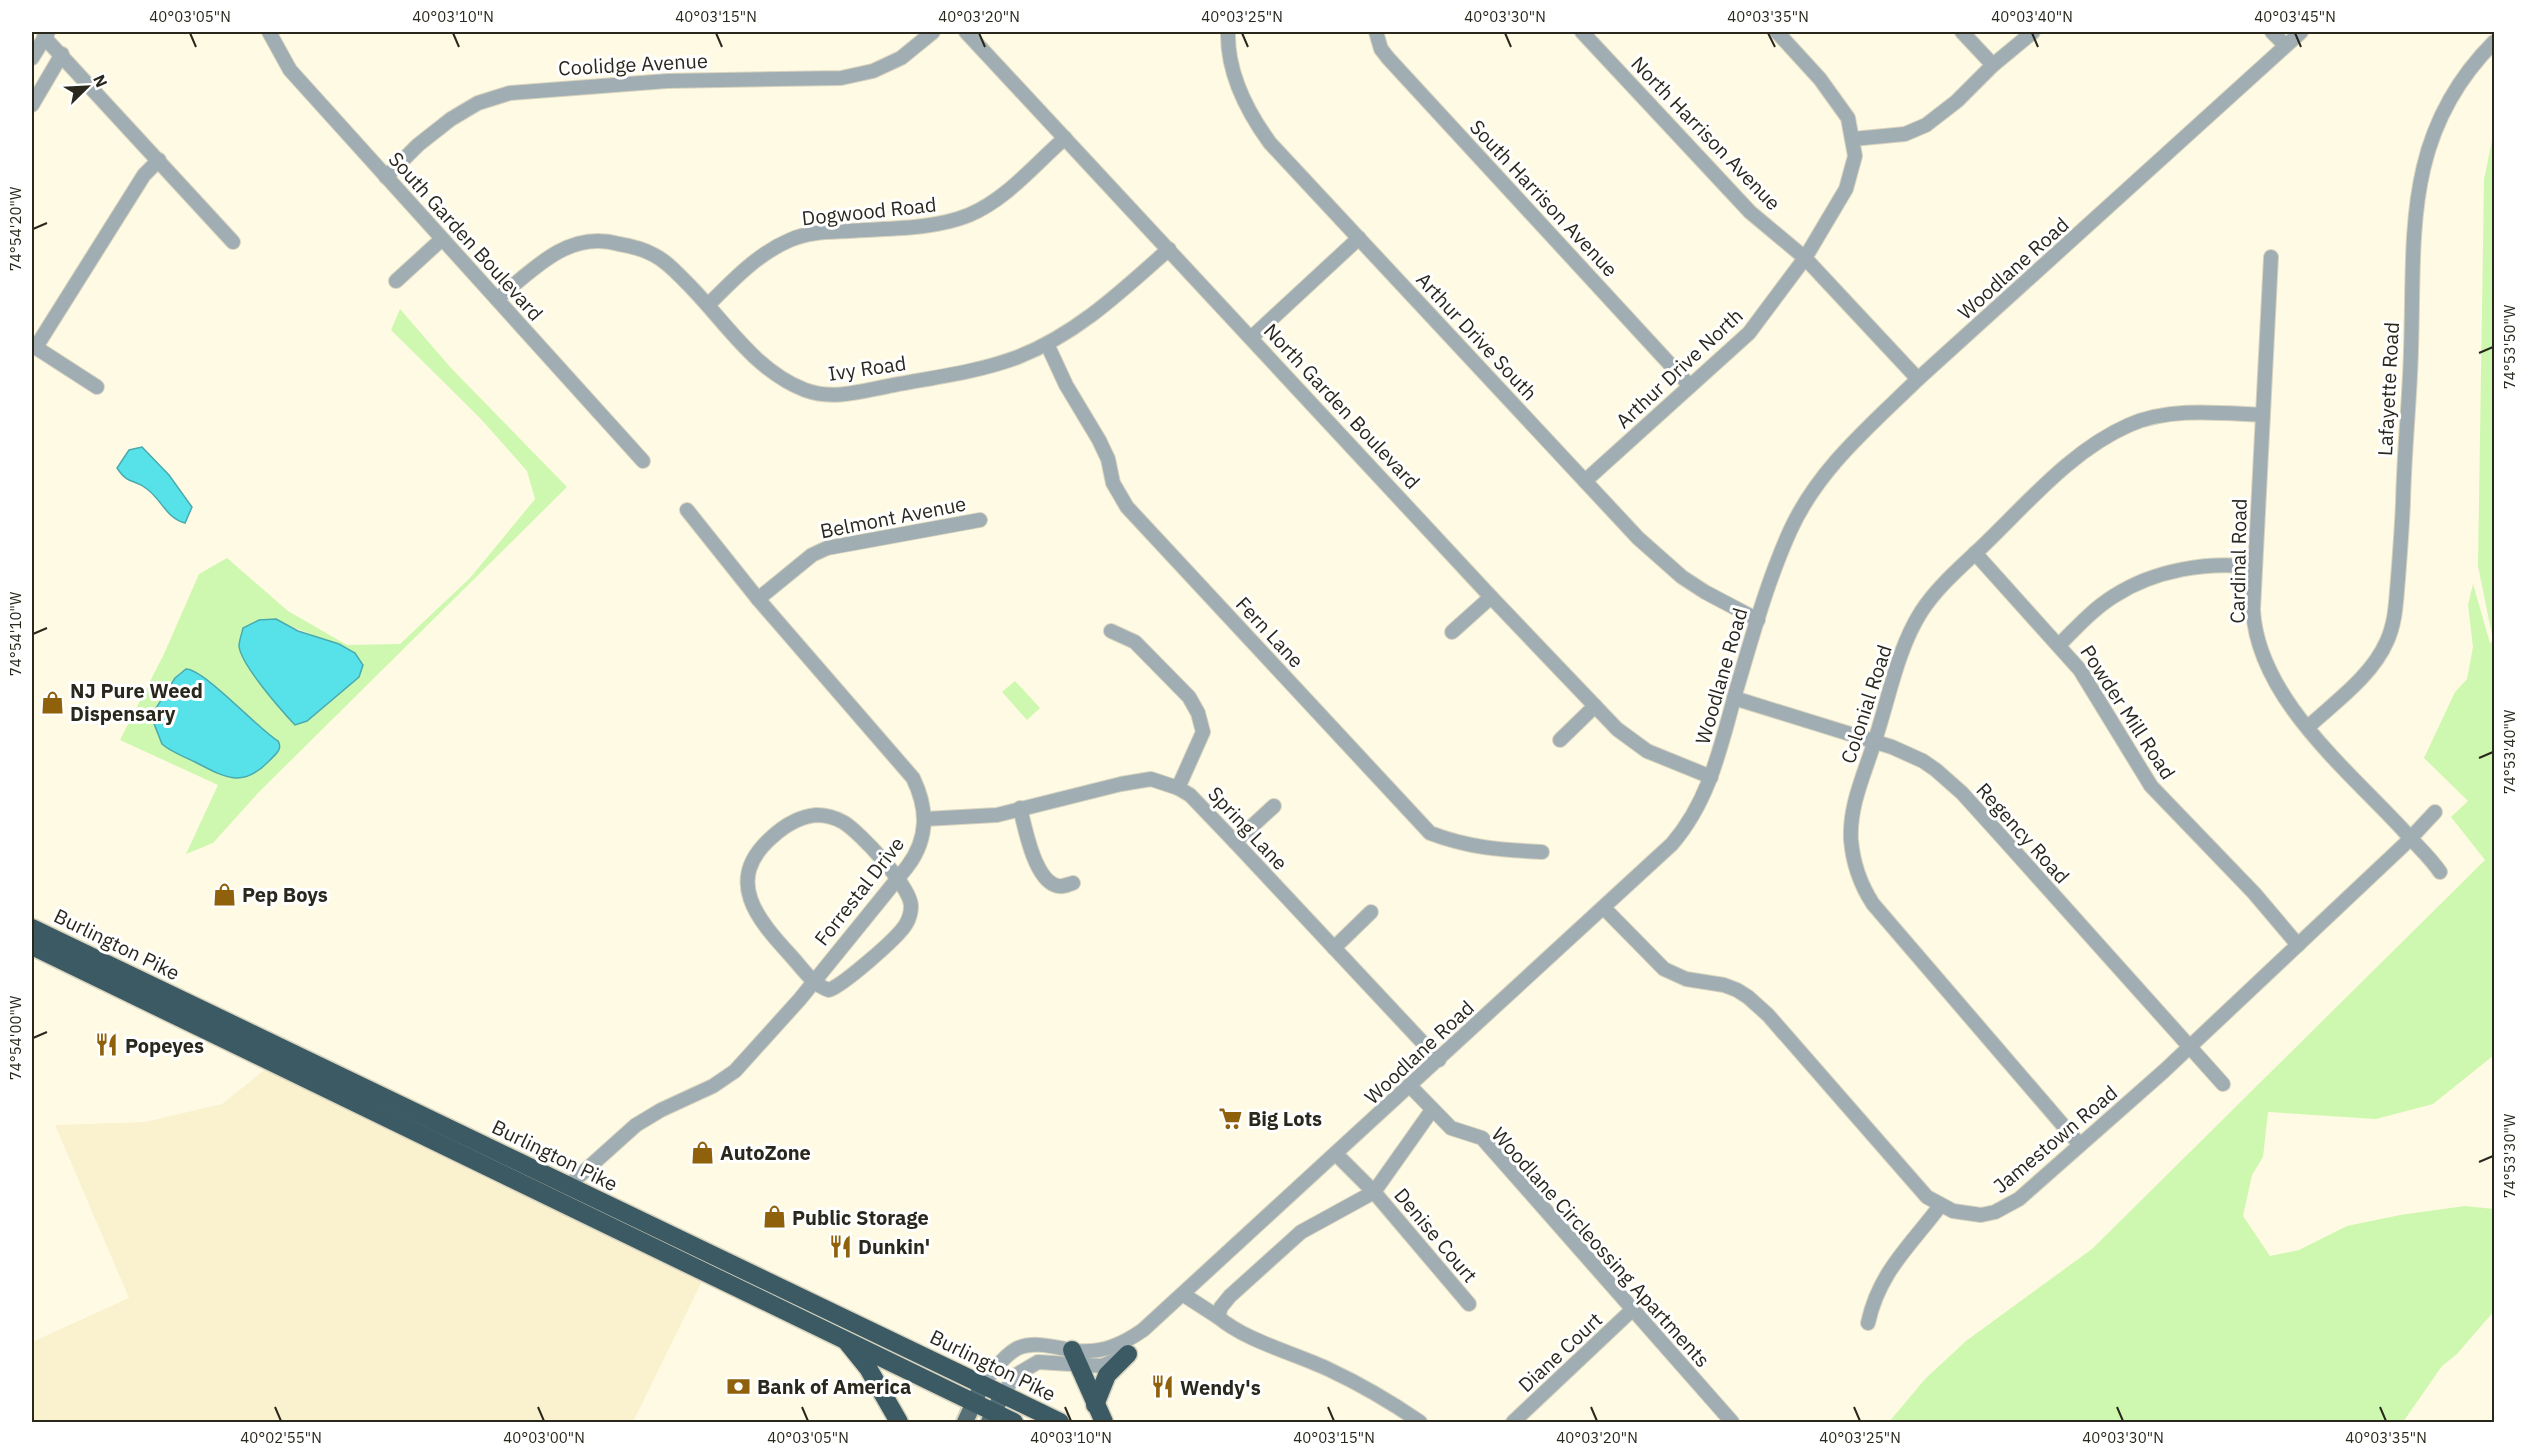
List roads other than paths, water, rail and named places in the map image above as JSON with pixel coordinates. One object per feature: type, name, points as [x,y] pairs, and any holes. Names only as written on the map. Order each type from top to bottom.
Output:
[{"type":"highway","name":"Burlington Pike","points":[[32,928],[1060,1422]]},
{"type":"highway","name":"Burlington Pike","points":[[32,946],[844,1339],[974,1403],[991,1418],[1014,1422]]},
{"type":"highway","points":[[844,1339],[868,1368],[899,1422]]},
{"type":"highway","points":[[1095,1405],[1107,1375],[1128,1354]]},
{"type":"highway","points":[[1074,1356],[1104,1422]]},
{"type":"main road","points":[[965,1422],[982,1385]]},
{"type":"main road","points":[[991,1418],[1002,1395]]},
{"type":"street","name":"South Garden Boulevard","points":[[269,32],[290,70],[643,461]]},
{"type":"street","name":"Coolidge Avenue","points":[[386,177],[418,145],[451,119],[478,104],[510,93],[650,82],[841,78],[873,70],[901,58],[933,32]]},
{"type":"street","name":"North Garden Boulevard","points":[[966,32],[1252,337],[1491,597],[1617,729],[1647,751],[1711,777]]},
{"type":"street","name":"Arthur Drive South","points":[[1228,32],[1228,52],[1252,119],[1270,143],[1638,537],[1682,577],[1758,620]]},
{"type":"street","name":"South Harrison Avenue","points":[[1376,32],[1381,49],[1388,58],[1690,386]]},
{"type":"street","name":"North Harrison Avenue","points":[[1582,32],[1750,212],[1805,258],[1918,379]]},
{"type":"street","name":"Arthur Drive North","points":[[1585,481],[1749,333],[1805,258],[1846,189],[1855,156],[1848,118],[1811,68],[1778,32]]},
{"type":"street","points":[[1962,32],[1993,66]]},
{"type":"street","points":[[1853,139],[1905,135],[1916,131],[1937,118],[2033,32]]},
{"type":"street","points":[[2272,32],[2284,45]]},
{"type":"street","name":"Woodlane Road","points":[[1002,1395],[1016,1375],[1038,1362],[1112,1348],[1128,1340],[1158,1318],[1657,859],[1686,828],[1711,777],[1758,620],[1782,549],[1812,492],[1853,442],[1918,379],[2301,32]]},
{"type":"street","points":[[32,58],[46,34],[233,242]]},
{"type":"street","name":"Lafayette Road","points":[[2308,728],[2369,668],[2382,650],[2392,629],[2402,534],[2412,297],[2420,179],[2431,137],[2443,110],[2466,74],[2494,42]]},
{"type":"street","points":[[32,105],[62,54]]},
{"type":"street","name":"Dogwood Road","points":[[708,305],[758,259],[802,236],[930,225],[980,210],[996,201],[1065,138]]},
{"type":"street","points":[[97,387],[34,346],[144,175],[159,160]]},
{"type":"street","points":[[1252,337],[1359,238]]},
{"type":"street","points":[[396,281],[442,239]]},
{"type":"street","name":"Ivy Road","points":[[497,299],[558,252],[582,242],[606,240],[644,250],[656,256],[676,272],[754,356],[779,376],[806,390],[830,395],[854,393],[968,372],[1018,357],[1047,344],[1096,312],[1169,249]]},
{"type":"street","name":"Cardinal Road","points":[[2271,257],[2255,567],[2254,617],[2261,650],[2278,689],[2308,728],[2440,872]]},
{"type":"street","name":"Fern Lane","points":[[1047,344],[1066,385],[1099,440],[1108,459],[1113,483],[1127,507],[1430,833],[1451,842],[1486,850],[1542,852]]},
{"type":"street","name":"Colonial Road","points":[[2080,1145],[1888,924],[1861,883],[1854,862],[1851,840],[1855,800],[1899,662],[1920,614],[1935,593],[1975,553],[2075,459],[2117,430],[2151,417],[2173,414],[2263,415]]},
{"type":"street","name":"Forrestal Drive","points":[[568,1186],[636,1125],[661,1110],[713,1086],[735,1071],[814,981],[898,878],[919,847],[926,819],[920,792],[899,760],[758,599],[687,510]]},
{"type":"street","name":"Belmont Avenue","points":[[758,599],[812,555],[827,548],[980,520]]},
{"type":"street","name":"Powder Mill Road","points":[[1975,553],[2059,645],[2088,681],[2151,786],[2254,893],[2298,945]]},
{"type":"street","points":[[2059,645],[2115,596],[2152,577],[2203,566],[2255,567]]},
{"type":"street","points":[[1452,632],[1491,597]]},
{"type":"street","points":[[1111,631],[1136,642],[1189,697],[1198,713],[1203,732],[1178,788]]},
{"type":"street","name":"Regency Road","points":[[1734,698],[1875,742],[1923,761],[1949,781],[2223,1084]]},
{"type":"street","points":[[1560,740],[1595,706]]},
{"type":"street","name":"Spring Lane","points":[[926,819],[997,815],[1151,779],[1178,788],[1190,795],[1439,1060]]},
{"type":"street","points":[[1235,842],[1274,806]]},
{"type":"street","points":[[1020,808],[1036,862],[1047,880],[1061,887],[1073,883]]},
{"type":"street","name":"Jamestown Road","points":[[1604,908],[1664,969],[1686,979],[1731,987],[1748,997],[1916,1187],[1940,1206],[1967,1214],[1981,1215],[2008,1206],[2030,1191],[2298,945],[2411,839],[2435,812]]},
{"type":"street","points":[[826,815],[844,823],[898,878],[911,901],[906,925],[835,988],[823,988],[814,981],[766,926],[749,898],[747,887],[749,866],[761,847],[796,819],[806,816],[826,815]]},
{"type":"street","points":[[1334,948],[1371,912]]},
{"type":"street","name":"Woodlane Circleossing Apartments","points":[[1410,1087],[1451,1128],[1482,1138],[1732,1422]]},
{"type":"street","points":[[1218,1317],[1221,1307],[1230,1296],[1301,1232],[1374,1192],[1432,1110]]},
{"type":"street","name":"Denise Court","points":[[1336,1154],[1374,1192],[1469,1304]]},
{"type":"street","points":[[1868,1323],[1873,1302],[1884,1279],[1940,1206]]},
{"type":"street","points":[[1184,1294],[1239,1331],[1365,1388],[1390,1401],[1420,1422]]},
{"type":"street","name":"Diane Court","points":[[1513,1422],[1633,1309]]},
{"type":"street","name":"Woodlane Road","points":[[982,1385],[1005,1358],[1018,1348],[1045,1346],[1102,1366],[1128,1354],[1158,1318]]},
{"type":"water","points":[[142,447],[169,475],[192,507],[185,523],[173,517],[152,493],[128,480],[117,468],[129,450]]},
{"type":"water","points":[[276,619],[298,631],[339,644],[355,653],[363,665],[359,677],[307,721],[295,725],[254,675],[241,654],[239,646],[243,628],[259,620]]},
{"type":"water","points":[[186,669],[205,678],[278,741],[280,746],[278,751],[260,769],[243,778],[225,776],[162,744],[151,716],[175,678]]},
{"type":"place","name":"NJ Pure Weed Dispensary","points":[[52,702]]},
{"type":"place","name":"Pep Boys","points":[[224,894]]},
{"type":"place","name":"Popeyes","points":[[107,1045]]},
{"type":"place","name":"Big Lots","points":[[1230,1118]]},
{"type":"place","name":"AutoZone","points":[[702,1152]]},
{"type":"place","name":"Public Storage","points":[[774,1217]]},
{"type":"place","name":"Dunkin'","points":[[840,1246]]},
{"type":"place","name":"Bank of America","points":[[739,1386]]},
{"type":"place","name":"Wendy's","points":[[1162,1387]]}]
